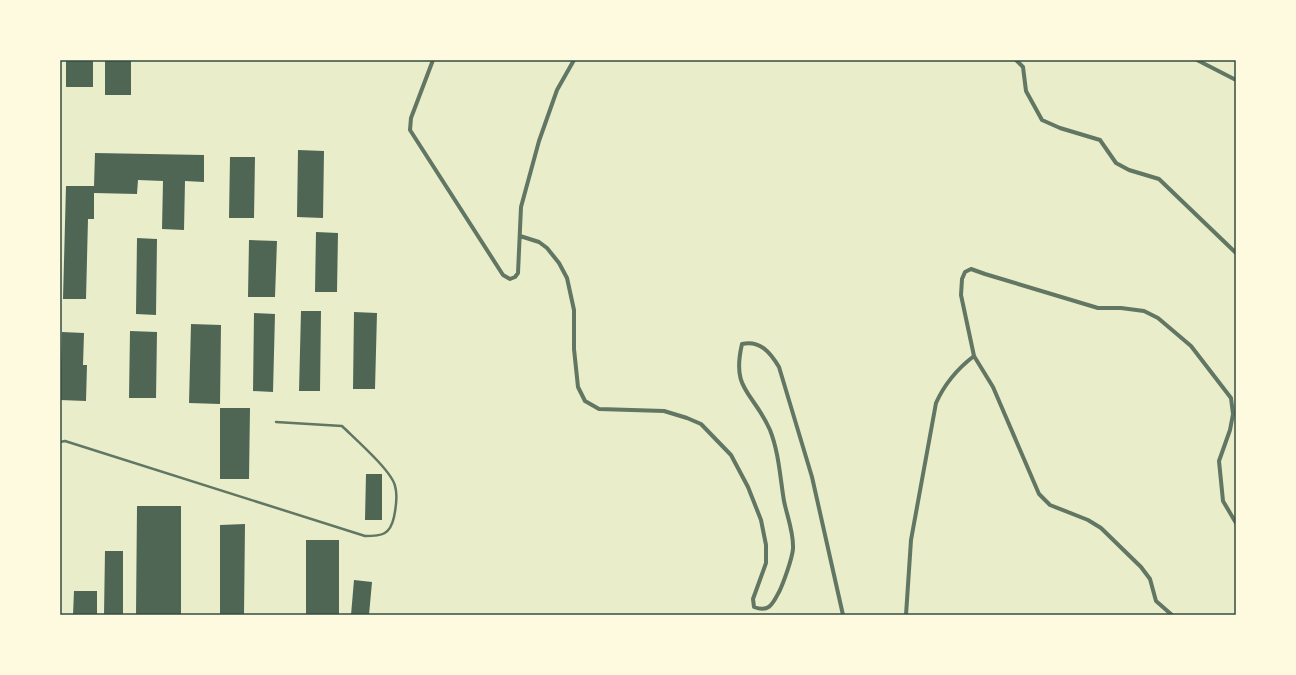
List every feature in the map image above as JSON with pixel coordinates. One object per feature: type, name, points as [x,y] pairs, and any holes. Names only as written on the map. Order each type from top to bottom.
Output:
[{"type":"street","points":[[433,60],[411,118],[410,130],[503,275],[512,279],[518,273],[521,207],[539,140],[557,90],[574,60]]},
{"type":"street","points":[[1016,60],[1023,67],[1026,91],[1042,120],[1060,128],[1100,140],[1116,163],[1129,170],[1159,179],[1236,254]]},
{"type":"street","points":[[1197,60],[1236,80]]},
{"type":"street","points":[[520,236],[539,242],[547,248],[559,263],[567,278],[574,310],[574,349],[578,387],[585,401],[599,409],[664,411],[687,418],[701,424],[731,455],[748,486],[764,529],[766,563],[753,599],[754,607],[762,610],[769,607],[777,596],[782,586],[793,550],[781,469],[775,445],[763,416],[740,383],[738,360],[742,344],[750,342],[765,348],[771,353],[779,367],[812,477],[842,615]]},
{"type":"street","points":[[1172,615],[1156,601],[1150,579],[1141,567],[1101,528],[1088,520],[1050,505],[1039,494],[993,387],[974,356],[961,295],[962,279],[965,272],[971,269],[1098,308],[1137,309],[1158,318],[1191,346],[1231,398],[1233,414],[1230,430],[1219,461],[1223,501],[1236,523]]},
{"type":"street","points":[[906,615],[911,540],[936,403],[943,388],[959,367],[974,356]]},
{"type":"lane","points":[[60,442],[65,442],[365,536],[382,536],[390,529],[394,518],[396,500],[395,485],[386,471],[342,426],[276,422]]},
{"type":"building","points":[[66,60],[93,60],[93,87],[66,87]]},
{"type":"building","points":[[105,60],[131,60],[131,95],[105,95]]},
{"type":"building","points":[[298,150],[324,151],[323,218],[297,217]]},
{"type":"building","points":[[95,153],[204,155],[204,182],[185,181],[184,230],[162,229],[163,181],[138,180],[137,194],[94,193],[94,219],[88,219],[86,299],[63,299],[66,186],[94,186]]},
{"type":"building","points":[[230,157],[255,157],[254,218],[229,218]]},
{"type":"building","points":[[316,232],[338,233],[337,292],[315,292]]},
{"type":"building","points":[[137,238],[157,239],[156,315],[136,314]]},
{"type":"building","points":[[249,240],[277,241],[275,297],[248,297]]},
{"type":"building","points":[[301,311],[321,311],[320,391],[299,391]]},
{"type":"building","points":[[354,312],[377,313],[375,389],[353,389]]},
{"type":"building","points":[[254,313],[275,314],[273,392],[253,391]]},
{"type":"building","points":[[191,324],[221,325],[220,404],[189,403]]},
{"type":"building","points":[[130,331],[157,332],[156,398],[129,398]]},
{"type":"building","points":[[62,332],[84,333],[83,365],[87,365],[86,401],[60,400]]},
{"type":"building","points":[[220,408],[250,408],[249,479],[220,479]]},
{"type":"building","points":[[366,474],[382,474],[382,520],[365,520]]},
{"type":"building","points":[[137,506],[181,506],[181,615],[136,615]]},
{"type":"building","points":[[245,524],[244,615],[220,615],[220,525]]},
{"type":"building","points":[[306,540],[339,540],[339,615],[306,615]]},
{"type":"building","points":[[105,551],[123,551],[123,615],[104,615]]},
{"type":"building","points":[[354,580],[372,582],[369,615],[351,615]]},
{"type":"building","points":[[74,591],[97,591],[97,615],[73,615]]}]
